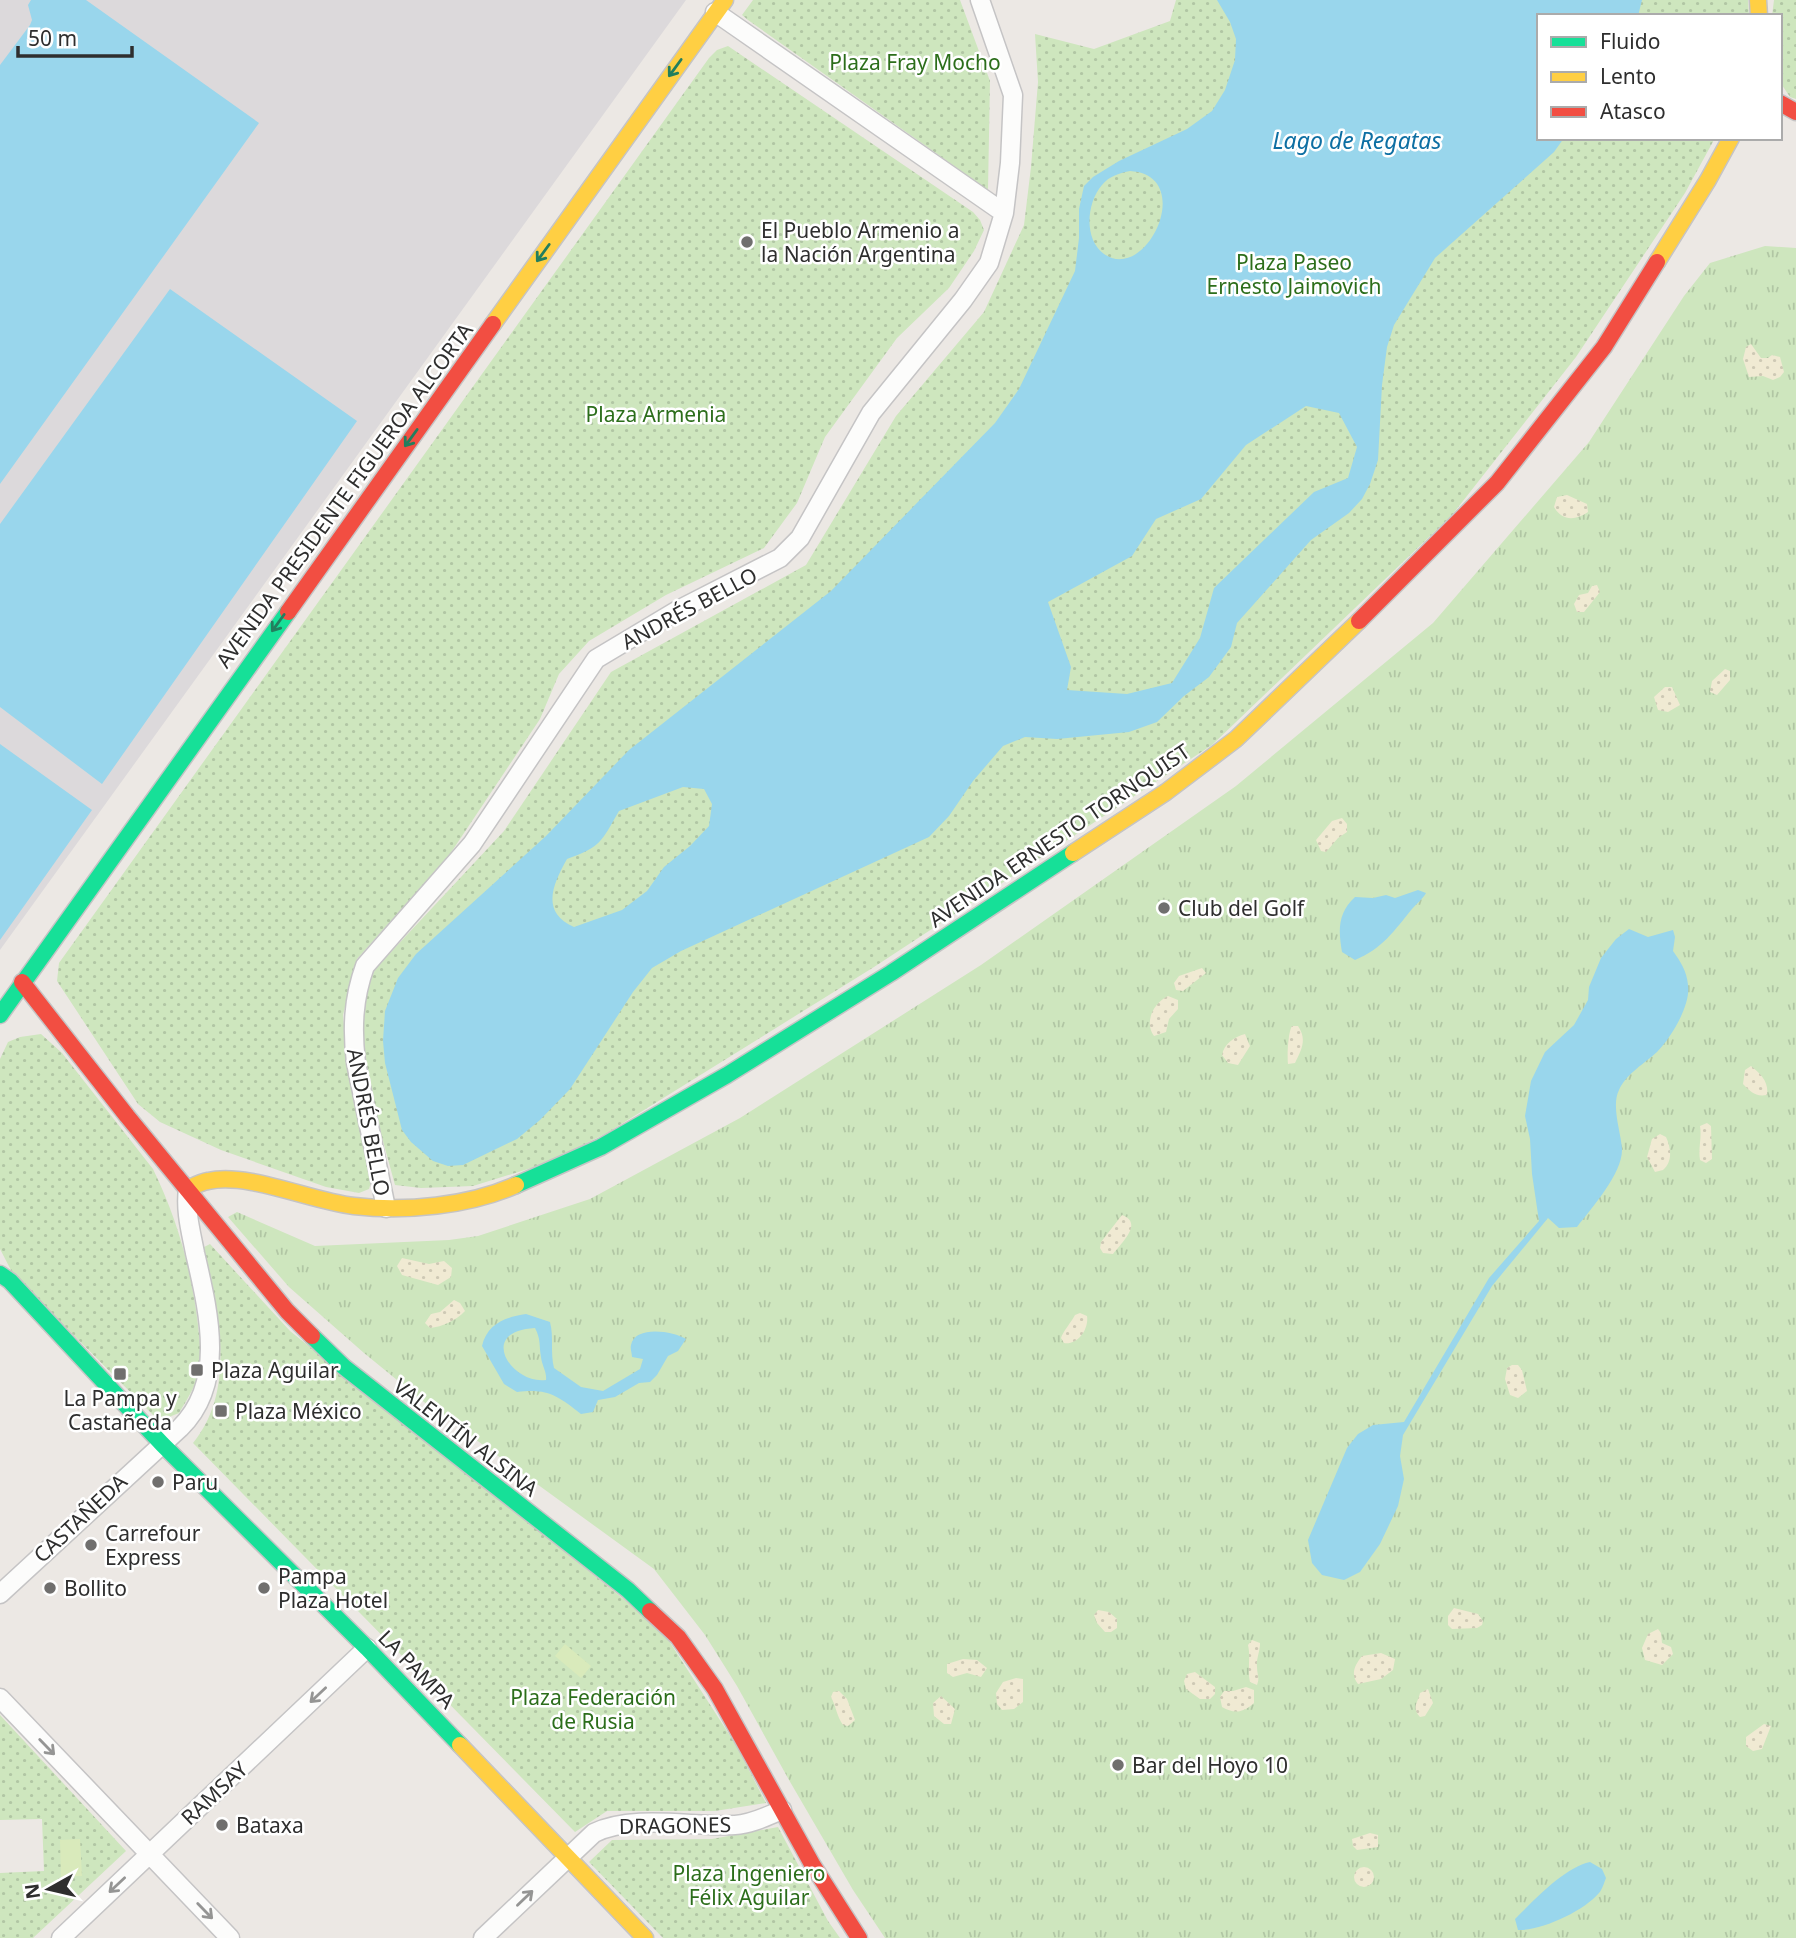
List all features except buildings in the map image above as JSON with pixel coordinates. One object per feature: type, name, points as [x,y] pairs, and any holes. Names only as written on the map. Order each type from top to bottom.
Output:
[{"type":"street","name":"ANDRÉS BELLO","points":[[386,1208],[353,1041],[356,991],[365,966],[472,844],[596,659],[678,610],[780,558],[800,538],[870,413],[989,263],[1004,213],[1010,163],[1013,95],[980,0]]},
{"type":"street","points":[[720,6],[1004,213]]},
{"type":"street","name":"AVENIDA PRESIDENTE FIGUEROA ALCORTA","points":[[0,1015],[720,6]]},
{"type":"street","name":"AVENIDA ERNESTO TORNQUIST","points":[[188,1189],[206,1181],[227,1178],[248,1181],[308,1198],[353,1206],[386,1208],[438,1205],[480,1197],[542,1175],[601,1147],[727,1074],[891,973],[1166,792],[1236,739],[1408,574],[1497,483],[1604,347],[1730,140]]},
{"type":"street","name":"VALENTÍN ALSINA","points":[[22,982],[119,1106],[287,1311],[344,1367],[628,1590],[678,1637],[715,1689],[811,1864],[859,1938]]},
{"type":"street","name":"CASTAÑEDA","points":[[0,1594],[193,1415],[201,1402],[210,1351],[204,1294],[188,1218],[188,1189]]},
{"type":"street","name":"LA PAMPA","points":[[0,1262],[5,1278],[162,1444],[367,1648],[645,1938]]},
{"type":"street","name":"RAMSAY","points":[[61,1938],[367,1648]]},
{"type":"street","points":[[0,1698],[230,1938]]},
{"type":"street","name":"DRAGONES","points":[[483,1938],[594,1833],[634,1824],[736,1825],[782,1810]]},
{"type":"shaded area","points":[[0,0],[686,0],[0,950]]},
{"type":"green space","name":"Plaza Fray Mocho","points":[[753,0],[960,0],[990,81],[988,190],[748,20],[742,15]]},
{"type":"green space","name":"Plaza Paseo Ernesto Jaimovich","points":[[1176,0],[1748,0],[1749,14],[1537,14],[1537,140],[1714,140],[1685,193],[1576,357],[1452,515],[1212,745],[874,967],[607,1133],[544,1164],[473,1186],[421,1188],[395,1185],[374,1105],[364,1045],[363,1017],[367,991],[376,968],[504,831],[611,672],[806,565],[896,416],[984,312],[1024,225],[1038,82],[1035,34],[1094,49],[1170,21]]},
{"type":"green space","points":[[1774,0],[1796,0],[1796,99],[1790,97],[1782,85],[1782,14],[1772,14]]},
{"type":"green space","name":"Plaza Armenia","points":[[728,46],[973,212],[984,230],[974,251],[949,288],[897,338],[825,437],[797,503],[764,548],[666,595],[589,641],[559,674],[540,719],[448,857],[357,959],[343,1015],[349,1078],[358,1122],[374,1172],[369,1189],[359,1193],[326,1187],[221,1150],[160,1122],[138,1104],[57,981],[59,963],[709,58],[717,50]]},
{"type":"green space","points":[[1765,246],[1796,248],[1796,1938],[885,1938],[853,1890],[737,1686],[705,1635],[654,1569],[424,1402],[364,1353],[289,1287],[228,1217],[237,1212],[315,1246],[449,1240],[478,1236],[590,1199],[740,1118],[981,965],[1236,786],[1433,623],[1589,442],[1684,296],[1710,263]]},
{"type":"green space","points":[[41,1034],[62,1053],[153,1169],[176,1226],[192,1285],[201,1363],[196,1383],[179,1413],[164,1419],[153,1415],[13,1274],[0,1249],[0,1059],[8,1042]]},
{"type":"green space","name":"Plaza Federación de Rusia","points":[[210,1244],[290,1331],[626,1601],[669,1641],[736,1745],[766,1803],[715,1811],[607,1811],[575,1832],[193,1443],[207,1421],[216,1398],[220,1373],[218,1322],[204,1247]]},
{"type":"green space","points":[[565,1644],[591,1666],[581,1678],[555,1656]]},
{"type":"green space","points":[[0,1715],[126,1851],[33,1938],[0,1938],[0,1873],[44,1871],[42,1819],[0,1820]]},
{"type":"green space","name":"Plaza Ingeniero Félix Aguilar","points":[[778,1827],[828,1921],[840,1938],[663,1938],[589,1862],[612,1840],[712,1839]]},
{"type":"green space","points":[[80,1839],[82,1876],[61,1877],[60,1840]]},
{"type":"sand","points":[[1751,344],[1761,358],[1772,355],[1780,357],[1784,372],[1780,377],[1773,380],[1763,376],[1749,377],[1743,359],[1746,347]]},
{"type":"sand","points":[[1567,495],[1587,504],[1588,512],[1569,518],[1557,512],[1554,507],[1557,497]]},
{"type":"sand","points":[[1597,585],[1600,592],[1584,612],[1577,612],[1574,604],[1579,595],[1588,593],[1592,586]]},
{"type":"sand","points":[[1725,669],[1730,671],[1730,680],[1717,695],[1710,692],[1712,681]]},
{"type":"sand","points":[[1665,687],[1672,687],[1680,705],[1668,712],[1658,710],[1654,697]]},
{"type":"sand","points":[[1342,818],[1347,824],[1347,832],[1326,852],[1321,851],[1316,840],[1332,821]]},
{"type":"sand","points":[[1202,968],[1206,973],[1183,991],[1176,990],[1174,983],[1179,976]]},
{"type":"sand","points":[[1168,996],[1178,1000],[1178,1009],[1169,1019],[1166,1032],[1154,1036],[1150,1019],[1154,1008]]},
{"type":"sand","points":[[1292,1026],[1298,1026],[1302,1044],[1295,1063],[1288,1064],[1289,1039]]},
{"type":"sand","points":[[1245,1034],[1250,1046],[1238,1065],[1228,1063],[1222,1055],[1227,1044]]},
{"type":"sand","points":[[1751,1066],[1764,1079],[1767,1095],[1756,1095],[1743,1084],[1745,1070]]},
{"type":"sand","points":[[1707,1123],[1711,1126],[1712,1159],[1706,1163],[1700,1160],[1699,1151],[1700,1126]]},
{"type":"sand","points":[[1660,1134],[1668,1141],[1670,1159],[1663,1170],[1655,1172],[1647,1157],[1652,1139]]},
{"type":"sand","points":[[1122,1215],[1131,1223],[1129,1233],[1113,1254],[1103,1253],[1101,1242]]},
{"type":"sand","points":[[402,1258],[429,1264],[444,1261],[452,1268],[451,1277],[438,1285],[402,1275],[397,1266]]},
{"type":"sand","points":[[454,1300],[460,1303],[465,1311],[462,1314],[435,1327],[430,1328],[425,1323],[431,1314],[440,1312]]},
{"type":"sand","points":[[1080,1313],[1087,1316],[1084,1331],[1078,1339],[1064,1343],[1061,1338],[1063,1333],[1075,1315]]},
{"type":"sand","points":[[1518,1365],[1522,1370],[1527,1391],[1518,1398],[1510,1395],[1505,1379],[1507,1368]]},
{"type":"sand","points":[[1454,1608],[1478,1614],[1483,1621],[1482,1625],[1477,1628],[1452,1629],[1448,1625],[1448,1616]]},
{"type":"sand","points":[[1098,1610],[1109,1612],[1117,1619],[1117,1628],[1105,1632],[1094,1615]]},
{"type":"sand","points":[[1658,1629],[1662,1643],[1671,1647],[1673,1654],[1662,1665],[1645,1660],[1642,1648],[1648,1634]]},
{"type":"sand","points":[[1252,1640],[1260,1643],[1257,1685],[1250,1682],[1249,1677],[1248,1645]]},
{"type":"sand","points":[[1381,1653],[1395,1659],[1393,1670],[1381,1679],[1358,1684],[1354,1673],[1359,1659],[1362,1656]]},
{"type":"sand","points":[[963,1659],[977,1660],[987,1668],[981,1677],[967,1673],[953,1677],[947,1673],[947,1664]]},
{"type":"sand","points":[[1195,1672],[1215,1687],[1215,1694],[1210,1699],[1200,1699],[1186,1689],[1184,1681],[1187,1674]]},
{"type":"sand","points":[[1023,1679],[1023,1702],[1014,1709],[1002,1710],[997,1704],[996,1693],[1003,1682]]},
{"type":"sand","points":[[1246,1687],[1254,1690],[1254,1703],[1238,1711],[1222,1707],[1220,1697],[1224,1691]]},
{"type":"sand","points":[[1428,1689],[1433,1703],[1425,1716],[1420,1717],[1416,1705],[1420,1693]]},
{"type":"sand","points":[[839,1691],[847,1699],[855,1720],[848,1726],[841,1722],[831,1697],[833,1692]]},
{"type":"sand","points":[[941,1696],[955,1709],[951,1724],[944,1724],[934,1716],[933,1703]]},
{"type":"sand","points":[[1764,1724],[1771,1726],[1762,1749],[1753,1751],[1746,1746],[1746,1737]]},
{"type":"sand","points":[[1370,1833],[1378,1835],[1378,1847],[1357,1850],[1353,1846],[1352,1839]]},
{"type":"sand","points":[[1364,1867],[1371,1870],[1374,1877],[1371,1884],[1364,1887],[1357,1884],[1354,1877],[1357,1870]]},
{"type":"water","points":[[31,0],[86,0],[259,123],[0,484],[0,65],[30,25],[32,20],[28,5]]},
{"type":"water","name":"Lago de Regatas","points":[[1217,0],[1642,0],[1638,14],[1537,14],[1537,140],[1563,140],[1554,152],[1435,258],[1394,325],[1387,347],[1378,460],[1362,499],[1349,513],[1311,540],[1237,623],[1231,647],[1209,677],[1157,722],[1129,732],[1057,739],[1025,737],[1003,746],[973,781],[949,816],[929,837],[681,951],[652,968],[633,992],[570,1089],[517,1139],[463,1165],[448,1166],[433,1161],[411,1142],[402,1130],[385,1063],[385,1011],[398,978],[416,954],[546,836],[629,750],[831,591],[995,423],[1019,389],[1075,271],[1079,209],[1084,186],[1119,161],[1187,129],[1212,111],[1225,90],[1235,60],[1236,39]],"holes":[[[1130,171],[1150,177],[1160,190],[1163,207],[1149,242],[1136,254],[1120,259],[1104,254],[1097,247],[1090,230],[1091,210],[1097,192],[1115,175]],[[1306,406],[1339,413],[1357,447],[1348,478],[1314,492],[1214,588],[1200,638],[1172,683],[1127,694],[1067,690],[1071,667],[1048,602],[1132,556],[1156,519],[1201,499],[1246,445]],[[683,787],[704,789],[712,804],[709,826],[664,867],[647,891],[622,910],[574,927],[563,921],[557,914],[552,897],[557,878],[567,859],[594,847],[619,811]]]},
{"type":"water","points":[[170,289],[357,421],[102,784],[0,707],[0,524]]},
{"type":"water","points":[[0,744],[92,810],[0,940]]},
{"type":"water","points":[[1418,890],[1426,893],[1423,898],[1380,945],[1355,960],[1342,952],[1342,915],[1355,897],[1373,898],[1386,895],[1395,898]]},
{"type":"water","points":[[1629,929],[1648,937],[1673,930],[1673,951],[1685,971],[1688,993],[1679,1021],[1668,1038],[1657,1052],[1631,1074],[1619,1090],[1616,1111],[1622,1149],[1617,1169],[1577,1227],[1559,1228],[1548,1218],[1492,1286],[1403,1435],[1400,1456],[1404,1479],[1398,1506],[1380,1544],[1360,1572],[1344,1580],[1322,1575],[1312,1563],[1308,1540],[1347,1448],[1358,1434],[1373,1425],[1404,1422],[1489,1278],[1539,1221],[1525,1116],[1531,1081],[1545,1052],[1574,1025],[1588,1000],[1589,987],[1601,958],[1616,939]]},
{"type":"water","points":[[526,1314],[550,1322],[554,1368],[581,1387],[603,1391],[640,1369],[643,1359],[632,1357],[631,1348],[639,1334],[664,1332],[686,1339],[678,1351],[668,1356],[650,1382],[639,1383],[615,1397],[598,1400],[593,1412],[581,1414],[566,1402],[545,1392],[517,1392],[504,1384],[482,1346],[484,1338],[493,1327]],"holes":[[[535,1328],[539,1339],[546,1380],[533,1379],[522,1374],[512,1367],[506,1357],[504,1347],[507,1338],[517,1331]]]},
{"type":"water","points":[[1590,1862],[1602,1869],[1606,1878],[1600,1892],[1592,1900],[1573,1913],[1550,1923],[1518,1930],[1515,1919],[1540,1894],[1570,1870]]},
{"type":"traffic: fast","points":[[0,1015],[288,612]]},
{"type":"traffic: fast","points":[[516,1185],[601,1147],[727,1075],[891,973],[1073,853]]},
{"type":"traffic: fast","points":[[0,1274],[10,1281],[162,1444],[367,1648],[460,1745]]},
{"type":"traffic: fast","points":[[312,1336],[344,1367],[628,1590],[650,1611]]},
{"type":"traffic: slow","points":[[493,324],[725,0]]},
{"type":"traffic: slow","points":[[1758,0],[1759,14]]},
{"type":"traffic: slow","points":[[1657,262],[1730,140]]},
{"type":"traffic: slow","points":[[1073,853],[1166,792],[1236,739],[1359,621]]},
{"type":"traffic: slow","points":[[188,1189],[208,1181],[242,1180],[354,1206],[415,1208],[478,1198],[516,1185]]},
{"type":"traffic: slow","points":[[460,1745],[645,1938]]},
{"type":"traffic: jam","points":[[1782,104],[1796,112]]},
{"type":"traffic: jam","points":[[1359,621],[1497,483],[1604,347],[1657,262]]},
{"type":"traffic: jam","points":[[288,612],[493,324]]},
{"type":"traffic: jam","points":[[22,982],[127,1116],[287,1311],[312,1336]]},
{"type":"traffic: jam","points":[[650,1611],[678,1637],[715,1689],[812,1864],[859,1938]]},
{"type":"place","name":"El Pueblo Armenio a la Nación Argentina","points":[[747,242]]},
{"type":"place","name":"Club del Golf","points":[[1164,908]]},
{"type":"place","name":"Plaza Aguilar","points":[[197,1370]]},
{"type":"place","name":"La Pampa y Castañeda","points":[[120,1374]]},
{"type":"place","name":"Plaza México","points":[[221,1411]]},
{"type":"place","name":"Paru","points":[[158,1482]]},
{"type":"place","name":"Carrefour Express","points":[[91,1545]]},
{"type":"place","name":"Bollito","points":[[50,1588]]},
{"type":"place","name":"Pampa Plaza Hotel","points":[[264,1588]]},
{"type":"place","name":"Bar del Hoyo 10","points":[[1118,1765]]},
{"type":"place","name":"Bataxa","points":[[222,1825]]}]
